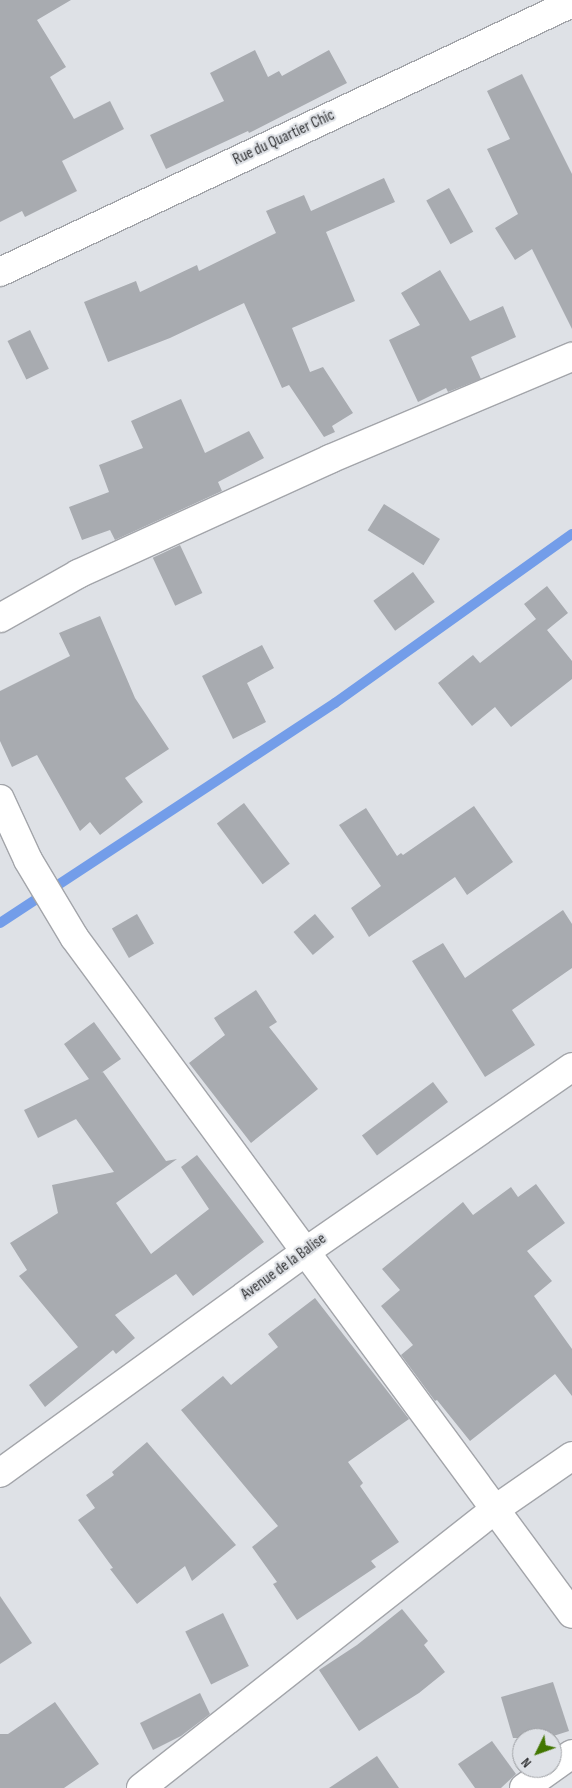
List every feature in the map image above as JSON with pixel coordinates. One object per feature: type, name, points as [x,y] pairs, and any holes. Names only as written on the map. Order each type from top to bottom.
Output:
[{"type":"street","name":"Rue du Quartier Chic","points":[[0,272],[570,5]]},
{"type":"street","points":[[0,618],[78,574],[330,458],[572,357]]},
{"type":"street","points":[[0,799],[28,860],[74,937],[572,1614]]},
{"type":"street","name":"Avenue de la Balise","points":[[0,1474],[305,1252],[572,1067]]},
{"type":"street","points":[[141,1788],[494,1510],[572,1456]]},
{"type":"street","points":[[524,1788],[572,1754]]},
{"type":"building","points":[[0,0],[71,0],[37,20],[66,67],[50,77],[74,119],[110,101],[124,129],[62,161],[77,191],[25,217],[22,211],[0,222]]},
{"type":"building","points":[[255,50],[268,77],[279,71],[282,76],[329,50],[347,83],[249,133],[248,131],[166,169],[150,135],[224,101],[210,73]]},
{"type":"building","points":[[522,74],[572,174],[572,329],[532,249],[515,260],[495,228],[518,214],[487,149],[510,139],[487,91]]},
{"type":"building","points":[[384,178],[395,202],[326,232],[355,301],[292,328],[310,372],[323,367],[353,413],[332,426],[335,432],[324,437],[289,385],[282,388],[244,303],[170,338],[108,362],[84,302],[136,281],[140,292],[197,265],[199,271],[276,233],[266,211],[304,195],[311,211]]},
{"type":"building","points":[[449,188],[473,232],[451,244],[426,201]]},
{"type":"building","points":[[440,270],[470,321],[503,306],[516,337],[471,357],[481,379],[448,392],[446,388],[418,402],[389,340],[420,325],[401,293]]},
{"type":"building","points":[[30,330],[49,369],[26,380],[8,341]]},
{"type":"building","points":[[181,399],[205,453],[249,431],[264,458],[218,482],[222,491],[115,540],[110,530],[82,540],[69,507],[109,492],[99,465],[143,448],[131,421]]},
{"type":"building","points":[[384,504],[440,539],[424,565],[368,530]]},
{"type":"building","points":[[180,545],[202,593],[175,606],[153,558]]},
{"type":"building","points":[[413,572],[435,602],[395,631],[373,601]]},
{"type":"building","points":[[547,586],[568,613],[547,630],[572,661],[572,679],[511,727],[495,707],[472,726],[438,683],[473,655],[480,663],[536,619],[524,604]]},
{"type":"building","points":[[100,616],[135,698],[169,749],[125,778],[143,802],[100,835],[90,822],[80,831],[37,755],[12,767],[0,741],[0,691],[70,656],[59,633]]},
{"type":"building","points":[[262,645],[274,668],[247,683],[266,722],[233,739],[202,676]]},
{"type":"building","points":[[244,803],[290,864],[263,884],[217,823]]},
{"type":"building","points":[[474,806],[513,862],[467,895],[455,877],[369,937],[351,908],[381,886],[339,825],[366,808],[397,856],[401,853],[403,855]]},
{"type":"building","points":[[563,910],[572,924],[572,968],[512,1010],[535,1045],[485,1077],[412,961],[443,943],[465,978]]},
{"type":"building","points":[[137,914],[154,943],[129,958],[112,928]]},
{"type":"building","points":[[315,914],[334,937],[313,955],[294,932]]},
{"type":"building","points":[[256,990],[277,1022],[269,1027],[318,1089],[251,1143],[189,1063],[225,1035],[214,1018]]},
{"type":"building","points":[[94,1022],[121,1059],[101,1073],[103,1072],[166,1161],[177,1159],[116,1203],[151,1254],[209,1209],[181,1167],[197,1155],[264,1242],[193,1296],[176,1274],[115,1315],[135,1338],[116,1354],[113,1350],[45,1407],[29,1385],[78,1347],[19,1276],[27,1270],[10,1243],[58,1213],[52,1185],[114,1172],[76,1119],[38,1138],[24,1110],[89,1079],[64,1044]]},
{"type":"building","points":[[433,1082],[448,1102],[377,1156],[362,1136]]},
{"type":"building","points":[[536,1184],[565,1223],[527,1251],[552,1281],[534,1296],[572,1349],[572,1396],[555,1374],[470,1441],[437,1400],[435,1401],[401,1355],[413,1345],[381,1306],[400,1290],[382,1269],[463,1202],[473,1215],[511,1187],[518,1197]]},
{"type":"building","points":[[315,1298],[409,1419],[348,1462],[363,1483],[360,1486],[399,1542],[371,1561],[376,1567],[297,1620],[273,1584],[277,1582],[252,1547],[278,1526],[181,1410],[223,1376],[231,1385],[278,1347],[268,1334]]},
{"type":"building","points":[[147,1442],[236,1545],[192,1581],[185,1566],[137,1604],[110,1569],[113,1568],[78,1520],[95,1508],[86,1495],[114,1475],[112,1472]]},
{"type":"building","points":[[0,1596],[32,1643],[0,1664]]},
{"type":"building","points":[[402,1609],[428,1641],[424,1645],[445,1672],[419,1693],[359,1731],[319,1670],[357,1645]]},
{"type":"building","points":[[223,1613],[249,1666],[211,1684],[185,1631]]},
{"type":"building","points":[[553,1682],[569,1731],[562,1733],[562,1728],[512,1728],[512,1735],[501,1697]]},
{"type":"building","points":[[200,1693],[210,1714],[181,1736],[153,1750],[140,1723]]},
{"type":"building","points":[[55,1702],[99,1764],[64,1788],[0,1788],[0,1734],[8,1734]]},
{"type":"building","points":[[492,1741],[512,1768],[512,1778],[501,1788],[475,1788],[458,1764]]},
{"type":"building","points":[[377,1756],[399,1788],[329,1788]]},
{"type":"waterway","points":[[0,923],[335,703],[572,534]]}]
